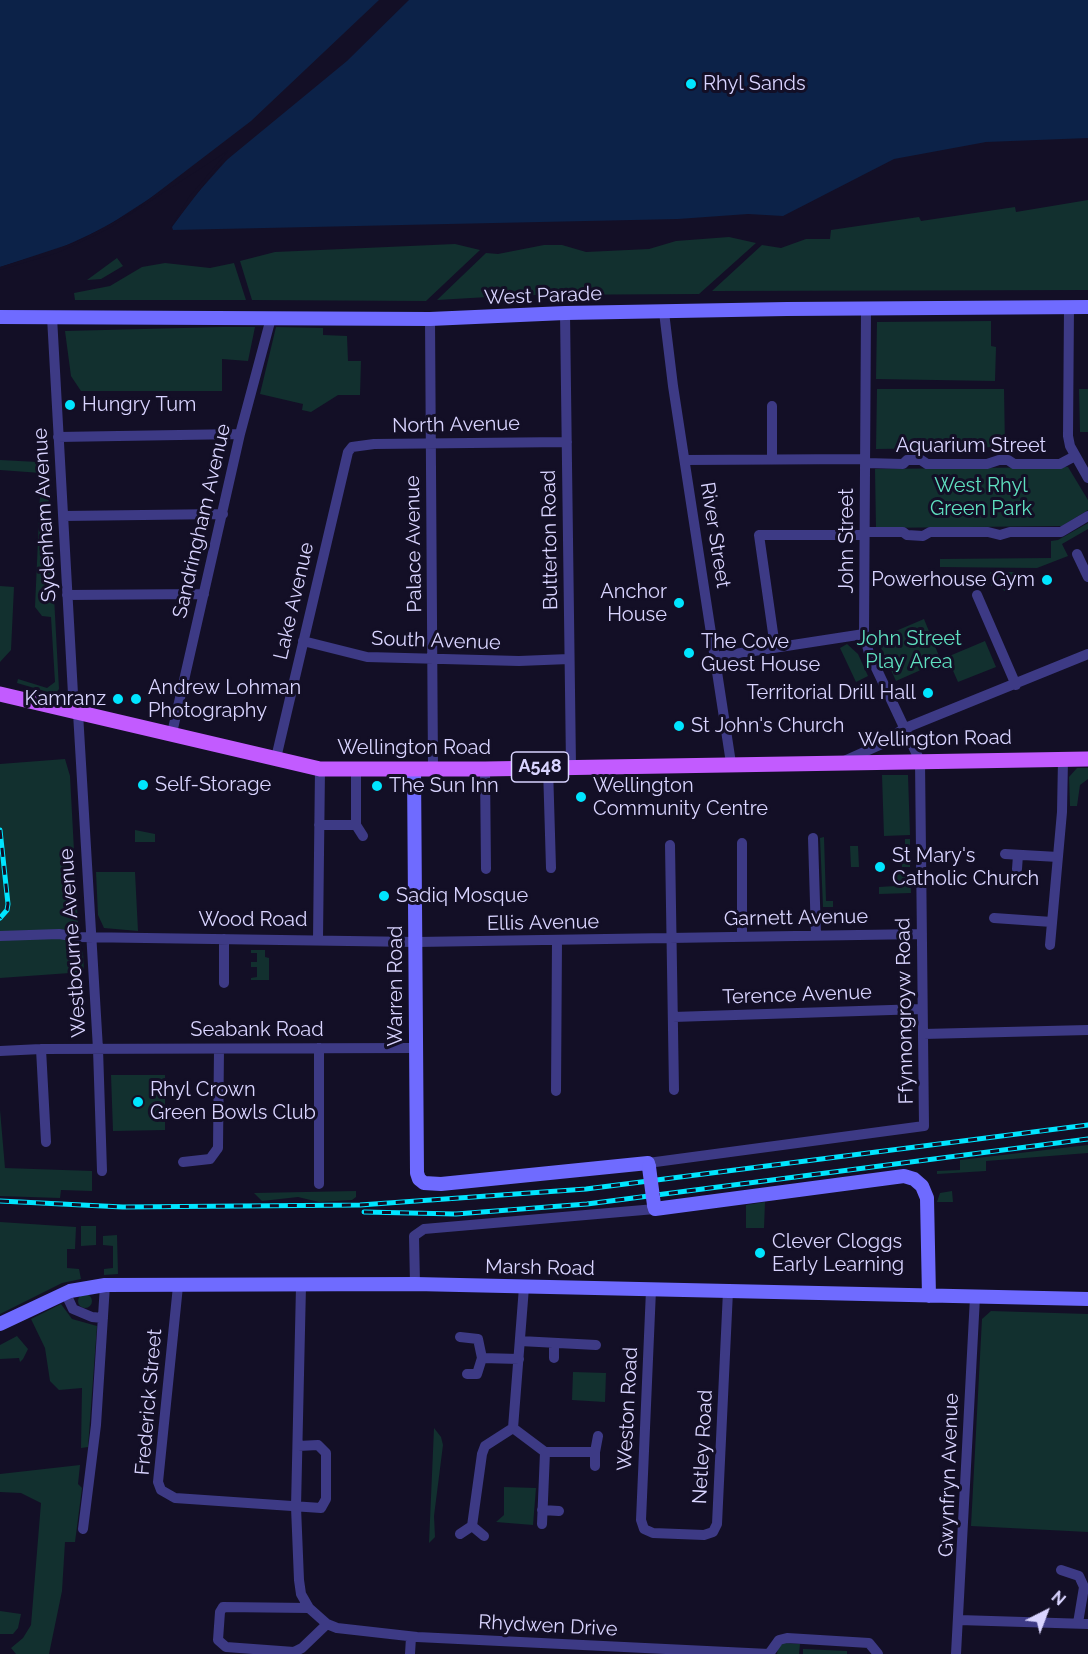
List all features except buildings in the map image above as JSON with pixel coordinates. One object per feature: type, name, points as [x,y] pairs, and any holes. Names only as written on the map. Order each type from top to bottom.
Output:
[{"type":"main road","name":"Wellington Road","points":[[0,694],[320,769],[485,769],[731,763],[1088,759]]},
{"type":"street","points":[[1069,307],[1068,436],[1075,456],[1088,478]]},
{"type":"street","name":"West Parade","points":[[0,317],[430,319],[565,313],[1088,308]]},
{"type":"street","name":"John Street","points":[[867,309],[864,634],[869,653],[920,761]]},
{"type":"street","name":"River Street","points":[[664,312],[731,763]]},
{"type":"street","name":"Butterton Road","points":[[565,313],[571,766]]},
{"type":"street","name":"Sydenham Avenue","points":[[52,317],[67,595],[76,713]]},
{"type":"street","name":"Sandringham Avenue","points":[[172,733],[240,434],[271,318]]},
{"type":"street","name":"Palace Avenue","points":[[430,319],[433,769]]},
{"type":"street","points":[[772,406],[772,458]]},
{"type":"street","points":[[58,436],[240,434]]},
{"type":"street","name":"North Avenue","points":[[348,452],[358,445],[567,442]]},
{"type":"street","name":"Lake Avenue","points":[[276,758],[348,452]]},
{"type":"street","name":"Aquarium Street","points":[[685,460],[772,458],[903,464],[908,460],[921,460],[927,464],[987,464],[993,460],[1008,460],[1014,464],[1060,464],[1075,456]]},
{"type":"street","points":[[63,516],[223,514]]},
{"type":"street","points":[[775,647],[759,535],[903,532],[907,535],[923,536],[930,532],[988,532],[992,535],[1006,535],[1010,532],[1060,532],[1088,516]]},
{"type":"street","points":[[1077,554],[1088,577]]},
{"type":"street","points":[[67,595],[204,594]]},
{"type":"street","points":[[977,595],[1016,685]]},
{"type":"street","points":[[715,657],[864,634]]},
{"type":"street","name":"South Avenue","points":[[303,641],[367,657],[569,659]]},
{"type":"street","points":[[842,762],[882,744],[903,729],[1088,654]]},
{"type":"street","name":"Westbourne Avenue","points":[[76,713],[98,1049],[102,1171]]},
{"type":"street","points":[[1050,945],[1058,857],[1063,759]]},
{"type":"street","name":"Ffynnongroyw Road","points":[[648,1165],[924,1126],[920,761]]},
{"type":"street","points":[[548,767],[551,868]]},
{"type":"street","points":[[318,939],[320,769]]},
{"type":"street","points":[[356,769],[356,825],[363,836]]},
{"type":"street","name":"Warren Road","points":[[414,769],[417,1173],[424,1184],[441,1184],[648,1165]]},
{"type":"street","points":[[485,769],[486,869]]},
{"type":"street","points":[[319,825],[356,825]]},
{"type":"street","points":[[813,838],[816,935]]},
{"type":"street","points":[[742,843],[742,937]]},
{"type":"street","points":[[670,845],[674,1090]]},
{"type":"street","points":[[1005,854],[1058,857]]},
{"type":"street","points":[[1017,869],[1018,855]]},
{"type":"street","points":[[994,918],[1052,922]]},
{"type":"street","name":"Garnett Avenue","points":[[671,939],[922,934]]},
{"type":"street","name":"Wood Road","points":[[0,936],[416,942]]},
{"type":"street","points":[[224,939],[224,983]]},
{"type":"street","name":"Ellis Avenue","points":[[416,942],[671,939]]},
{"type":"street","points":[[556,1091],[557,941]]},
{"type":"street","name":"Terence Avenue","points":[[673,1017],[922,1009]]},
{"type":"street","points":[[923,1034],[1088,1030]]},
{"type":"street","points":[[319,1048],[319,1184]]},
{"type":"street","name":"Seabank Road","points":[[0,1051],[416,1048]]},
{"type":"street","points":[[41,1049],[46,1142]]},
{"type":"street","points":[[183,1162],[210,1158],[218,1148],[219,1049]]},
{"type":"street","points":[[648,1165],[655,1207]]},
{"type":"street","points":[[415,1284],[414,1236],[424,1229],[655,1207],[904,1176],[914,1179],[922,1186],[927,1198],[929,1296]]},
{"type":"street","name":"Marsh Road","points":[[0,1324],[65,1292],[105,1285],[415,1284],[1088,1299]]},
{"type":"street","points":[[83,1528],[96,1425],[105,1285]]},
{"type":"street","name":"Frederick Street","points":[[178,1286],[158,1482],[161,1490],[175,1498],[296,1507]]},
{"type":"street","name":"Rhydwen Drive","points":[[301,1286],[296,1507],[299,1580],[302,1594],[309,1608],[327,1624],[337,1628],[411,1637],[702,1653],[769,1654],[779,1640],[787,1638],[869,1643],[878,1654]]},
{"type":"street","points":[[513,1428],[524,1287]]},
{"type":"street","name":"Weston Road","points":[[644,1529],[641,1520],[651,1290]]},
{"type":"street","name":"Netley Road","points":[[644,1529],[653,1533],[710,1535],[716,1528],[728,1291]]},
{"type":"street","points":[[65,1292],[73,1310],[92,1317],[103,1318]]},
{"type":"street","name":"Gwynfryn Avenue","points":[[956,1654],[975,1297]]},
{"type":"street","points":[[460,1337],[478,1339],[482,1358],[477,1374],[467,1374]]},
{"type":"street","points":[[520,1341],[596,1346]]},
{"type":"street","points":[[554,1343],[554,1358]]},
{"type":"street","points":[[482,1358],[519,1359]]},
{"type":"street","points":[[513,1428],[545,1452],[595,1452]]},
{"type":"street","points":[[460,1534],[472,1526],[485,1446],[513,1428]]},
{"type":"street","points":[[595,1466],[598,1436]]},
{"type":"street","points":[[296,1507],[318,1509],[324,1506],[326,1499],[326,1453],[318,1445],[298,1446]]},
{"type":"street","points":[[542,1524],[545,1452]]},
{"type":"street","points":[[542,1510],[559,1511]]},
{"type":"street","points":[[472,1526],[484,1536]]},
{"type":"street","points":[[959,1620],[1083,1624],[1084,1587],[1079,1576],[1061,1570]]},
{"type":"street","points":[[309,1608],[223,1607],[220,1612],[218,1640],[226,1647],[294,1652],[303,1648],[327,1624]]},
{"type":"street","points":[[410,1654],[411,1637]]},
{"type":"green space","points":[[1088,200],[1088,290],[712,291],[762,245],[781,248],[806,239],[830,239],[831,230],[919,217],[921,221],[1015,207],[1016,212]]},
{"type":"green space","points":[[729,237],[756,243],[699,294],[522,295],[437,300],[486,253],[498,254],[544,245],[562,245],[586,252],[649,249],[676,241]]},
{"type":"green space","points":[[455,244],[480,250],[426,301],[252,300],[240,261],[275,252]]},
{"type":"green space","points":[[117,258],[123,266],[101,279],[87,280]]},
{"type":"green space","points":[[165,263],[210,268],[234,263],[246,300],[75,300],[74,293],[110,286],[142,267]]},
{"type":"green space","points":[[991,321],[991,346],[996,347],[995,381],[876,379],[877,322]]},
{"type":"green space","points":[[255,327],[248,361],[222,359],[222,391],[81,391],[71,376],[65,331]]},
{"type":"green space","points":[[276,327],[323,328],[323,335],[347,336],[348,361],[361,361],[360,395],[338,395],[311,412],[302,410],[303,404],[260,394]]},
{"type":"green space","points":[[877,389],[1004,389],[1005,447],[876,449]]},
{"type":"green space","points":[[1079,389],[1088,389],[1088,432],[1080,432]]},
{"type":"green space","points":[[0,460],[38,462],[47,468],[59,689],[55,694],[17,683],[18,679],[47,688],[55,682],[51,617],[42,616],[35,607],[41,473],[0,470]]},
{"type":"green space","name":"West Rhyl Green Park","points":[[1068,467],[1088,500],[1088,510],[1062,526],[876,528],[875,469]]},
{"type":"green space","points":[[1088,523],[1088,529],[1062,544],[1068,556],[1037,568],[940,567],[940,559],[1051,558],[1051,541],[1058,540]]},
{"type":"green space","points":[[990,572],[1017,572],[1020,583],[1004,591],[1000,582],[991,586]]},
{"type":"green space","points":[[0,586],[14,587],[11,650],[0,662]]},
{"type":"green space","name":"John Street Play Area","points":[[924,619],[941,661],[896,681],[877,639]]},
{"type":"green space","points":[[985,641],[996,667],[958,682],[947,657]]},
{"type":"green space","points":[[847,644],[858,654],[868,676],[856,682],[840,648]]},
{"type":"green space","points":[[65,759],[70,776],[79,944],[83,953],[84,972],[0,978],[0,764]]},
{"type":"green space","points":[[1077,768],[1088,768],[1088,779],[1080,785],[1077,806],[1070,806],[1069,777]]},
{"type":"green space","points":[[882,775],[908,775],[910,835],[884,836]]},
{"type":"green space","points":[[135,830],[155,834],[155,842],[135,842]]},
{"type":"green space","points":[[824,837],[826,901],[833,901],[833,907],[823,907],[820,838]]},
{"type":"green space","points":[[905,839],[910,839],[910,867],[902,867],[901,852],[905,851]]},
{"type":"green space","points":[[850,846],[858,846],[859,867],[851,867]]},
{"type":"green space","points":[[96,872],[135,872],[138,931],[104,928],[98,915]]},
{"type":"green space","points":[[895,873],[910,873],[911,893],[879,894],[879,887],[895,886]]},
{"type":"green space","points":[[251,950],[265,950],[265,957],[269,958],[269,980],[251,980],[257,977],[257,967],[251,967],[251,962],[257,962],[257,953],[251,953]]},
{"type":"green space","name":"Rhyl Crown Green Bowls Club","points":[[111,1075],[165,1075],[165,1130],[113,1131]]},
{"type":"green space","points":[[0,1110],[5,1168],[92,1171],[92,1191],[61,1190],[60,1198],[0,1196]]},
{"type":"green space","points":[[1088,1145],[1088,1153],[986,1161],[986,1171],[937,1174],[937,1171],[960,1170],[960,1160]]},
{"type":"green space","points":[[356,1191],[356,1197],[352,1200],[319,1202],[298,1197],[262,1201],[254,1193]]},
{"type":"green space","points":[[952,1191],[953,1202],[937,1202],[940,1193]]},
{"type":"green space","points":[[765,1202],[764,1228],[746,1228],[746,1205]]},
{"type":"green space","points":[[0,1222],[76,1227],[75,1249],[67,1249],[67,1268],[79,1269],[81,1279],[62,1283],[0,1314]]},
{"type":"green space","points":[[81,1226],[96,1226],[96,1245],[81,1246]]},
{"type":"green space","points":[[117,1235],[118,1274],[104,1275],[104,1269],[113,1268],[113,1246],[103,1245],[103,1236]]},
{"type":"green space","points":[[85,1294],[90,1296],[92,1301],[90,1306],[85,1308],[80,1306],[78,1301],[80,1296]]},
{"type":"green space","points":[[61,1304],[72,1319],[97,1326],[88,1447],[81,1448],[82,1388],[59,1390],[50,1381],[45,1348],[31,1319]]},
{"type":"green space","points":[[991,1311],[1088,1314],[1088,1532],[971,1526],[982,1319]]},
{"type":"green space","points":[[17,1336],[28,1349],[23,1359],[20,1362],[19,1358],[0,1359],[0,1345]]},
{"type":"green space","points":[[573,1372],[606,1373],[605,1402],[572,1400]]},
{"type":"green space","points":[[434,1428],[441,1437],[443,1445],[434,1516],[435,1537],[429,1543]]},
{"type":"green space","points":[[80,1465],[78,1484],[82,1488],[75,1542],[65,1542],[62,1591],[49,1654],[16,1654],[11,1648],[23,1638],[31,1625],[41,1503],[21,1493],[0,1492],[0,1474]]},
{"type":"green space","points":[[504,1487],[536,1488],[533,1525],[496,1522],[504,1515]]},
{"type":"green space","points":[[0,1611],[21,1614],[18,1628],[13,1634],[0,1634]]},
{"type":"green space","points":[[784,1643],[800,1644],[799,1654],[777,1654],[778,1647]]},
{"type":"green space","points":[[803,1649],[847,1651],[847,1654],[803,1654]]},
{"type":"water","name":"Rhyl Sands","points":[[0,0],[1088,0],[1088,138],[986,142],[894,159],[783,216],[748,214],[678,219],[173,230],[172,227],[192,199],[233,153],[231,146],[104,228],[56,250],[0,267]]},
{"type":"pier","points":[[379,0],[409,0],[347,61],[217,168],[170,229],[189,197],[229,150],[106,230],[57,253],[0,270],[0,267],[76,242],[132,212],[251,121]]},
{"type":"tram line","points":[[0,830],[8,904],[7,910],[0,918]]},
{"type":"railway","points":[[0,830],[8,904],[7,910],[0,918]]},
{"type":"railway","points":[[0,1201],[123,1207],[360,1205],[586,1189],[1088,1125]]},
{"type":"railway","points":[[364,1212],[456,1214],[587,1204],[1088,1139]]},
{"type":"place","name":"Rhyl Sands","points":[[691,84]]},
{"type":"place","name":"Hungry Tum","points":[[70,405]]},
{"type":"place","name":"Powerhouse Gym","points":[[1047,580]]},
{"type":"place","name":"Anchor House","points":[[679,603]]},
{"type":"place","name":"The Cove Guest House","points":[[689,653]]},
{"type":"place","name":"Territorial Drill Hall","points":[[928,693]]},
{"type":"place","name":"Kamranz","points":[[118,699]]},
{"type":"place","name":"Andrew Lohman Photography","points":[[136,699]]},
{"type":"place","name":"St John's Church","points":[[679,726]]},
{"type":"place","name":"Self-Storage","points":[[143,785]]},
{"type":"place","name":"The Sun Inn","points":[[377,786]]},
{"type":"place","name":"Wellington Community Centre","points":[[581,797]]},
{"type":"place","name":"St Mary's Catholic Church","points":[[880,867]]},
{"type":"place","name":"Sadiq Mosque","points":[[384,896]]},
{"type":"place","name":"Rhyl Crown Green Bowls Club","points":[[138,1102]]},
{"type":"place","name":"Clever Cloggs Early Learning","points":[[760,1253]]}]
